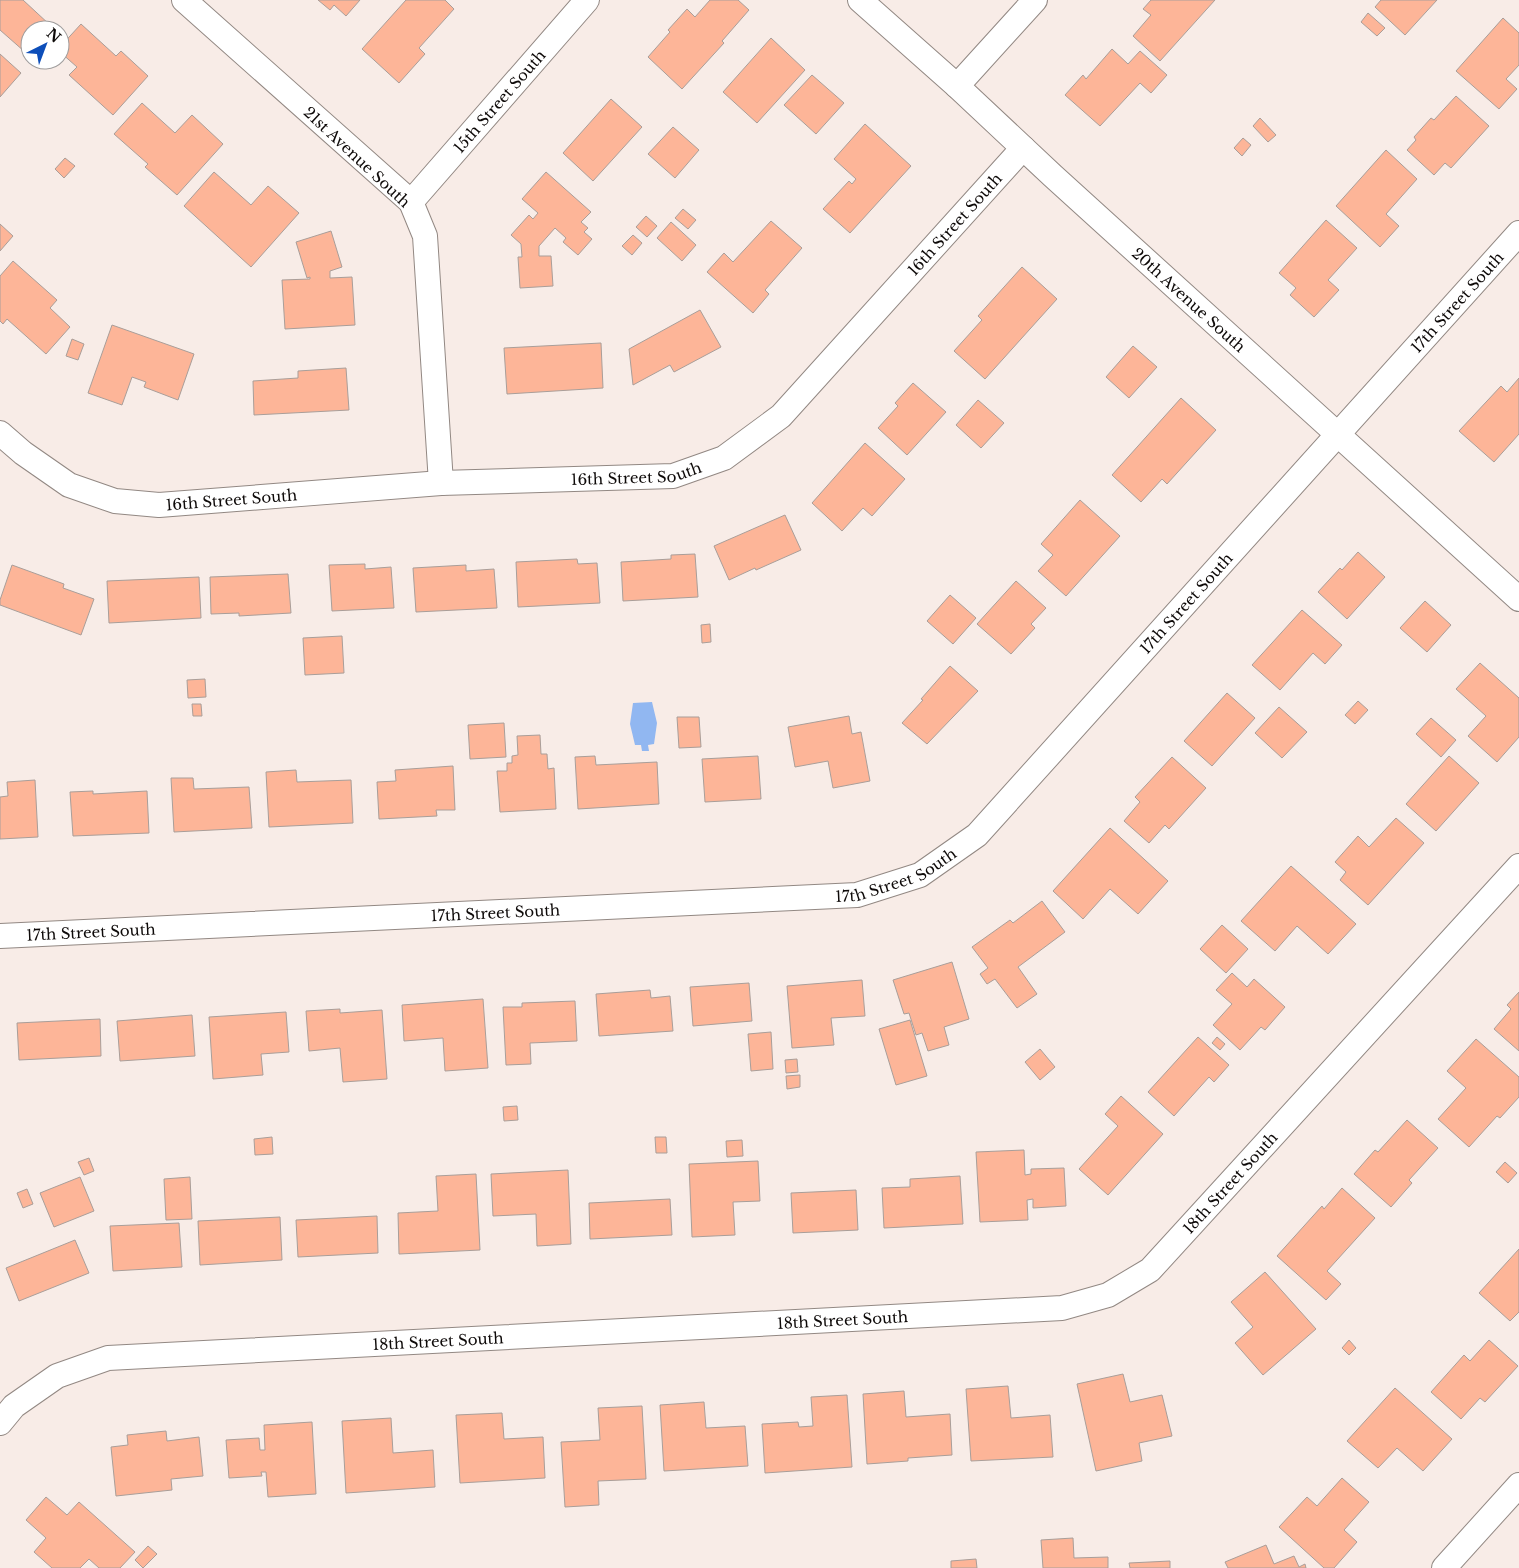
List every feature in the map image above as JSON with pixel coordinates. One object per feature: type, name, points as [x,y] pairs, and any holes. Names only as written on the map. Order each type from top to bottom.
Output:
[{"type":"street","name":"21st Avenue South","points":[[184,0],[411,202],[426,236],[441,483]]},
{"type":"street","name":"15th Street South","points":[[411,202],[587,0]]},
{"type":"street","name":"20th Avenue South","points":[[860,0],[957,86],[1022,148],[1519,599]]},
{"type":"street","points":[[957,86],[1035,0]]},
{"type":"street","name":"16th Street South","points":[[0,433],[23,453],[69,485],[115,501],[159,505],[441,483],[673,476],[724,458],[781,416],[1022,148]]},
{"type":"street","name":"17th Street South","points":[[0,936],[857,895],[920,875],[977,835],[1519,233]]},
{"type":"street","name":"18th Street South","points":[[0,1423],[14,1406],[57,1376],[108,1358],[1062,1308],[1108,1295],[1150,1270],[1519,866]]},
{"type":"street","points":[[1444,1568],[1519,1485]]},
{"type":"water","points":[[652,702],[657,723],[654,744],[648,745],[649,751],[642,751],[641,745],[635,745],[630,724],[633,703]]},
{"type":"building","points":[[0,0],[23,0],[45,20],[20,20],[20,48],[0,30]]},
{"type":"building","points":[[318,0],[360,0],[346,16],[334,5],[330,10]]},
{"type":"building","points":[[406,0],[445,0],[454,9],[419,48],[425,54],[399,83],[362,49]]},
{"type":"building","points":[[710,0],[738,0],[749,10],[722,41],[724,43],[682,89],[648,57],[670,32],[668,30],[687,9],[695,17]]},
{"type":"building","points":[[1151,0],[1215,0],[1160,61],[1133,36],[1151,15],[1143,9]]},
{"type":"building","points":[[1381,0],[1437,0],[1405,35],[1375,7]]},
{"type":"building","points":[[1368,13],[1385,28],[1377,36],[1361,22]]},
{"type":"building","points":[[1503,18],[1519,33],[1519,65],[1506,79],[1517,89],[1499,109],[1456,71]]},
{"type":"building","points":[[81,24],[116,56],[121,51],[148,76],[113,115],[69,75],[77,67],[70,61],[70,36]]},
{"type":"building","points":[[771,38],[805,70],[757,123],[723,92]]},
{"type":"building","points":[[1112,49],[1128,64],[1140,51],[1167,75],[1151,93],[1140,83],[1100,126],[1065,95],[1083,75],[1086,79]]},
{"type":"building","points":[[0,54],[21,73],[0,97]]},
{"type":"building","points":[[812,75],[844,103],[816,134],[784,105]]},
{"type":"building","points":[[1456,96],[1489,126],[1451,168],[1445,163],[1434,175],[1407,150],[1416,140],[1414,137],[1431,118],[1434,120]]},
{"type":"building","points":[[611,99],[642,127],[593,181],[563,153]]},
{"type":"building","points":[[142,103],[175,133],[192,115],[223,144],[177,195],[145,167],[148,164],[114,134]]},
{"type":"building","points":[[1260,118],[1276,135],[1268,142],[1253,126]]},
{"type":"building","points":[[865,124],[911,166],[850,233],[823,209],[849,181],[852,184],[856,179],[834,159]]},
{"type":"building","points":[[673,127],[699,150],[675,178],[648,154]]},
{"type":"building","points":[[1243,138],[1251,145],[1242,156],[1234,148]]},
{"type":"building","points":[[1386,150],[1417,179],[1386,214],[1399,226],[1380,247],[1336,206]]},
{"type":"building","points":[[65,158],[75,166],[64,178],[55,169]]},
{"type":"building","points":[[214,172],[251,205],[268,186],[299,213],[251,267],[184,206]]},
{"type":"building","points":[[546,172],[591,212],[581,222],[588,228],[584,232],[592,239],[578,255],[563,242],[566,238],[555,228],[539,246],[539,256],[551,256],[553,286],[520,288],[518,257],[522,257],[521,244],[511,235],[529,215],[533,219],[538,213],[522,199]]},
{"type":"building","points":[[683,209],[696,220],[688,229],[675,218]]},
{"type":"building","points":[[646,216],[657,226],[647,237],[636,227]]},
{"type":"building","points":[[1326,220],[1357,248],[1328,280],[1339,290],[1314,317],[1290,295],[1296,288],[1279,273]]},
{"type":"building","points":[[771,221],[802,248],[765,290],[769,294],[753,313],[707,272],[724,253],[733,262]]},
{"type":"building","points":[[671,222],[696,245],[682,261],[657,238]]},
{"type":"building","points":[[0,224],[13,236],[0,251]]},
{"type":"building","points":[[331,231],[342,267],[330,271],[330,278],[352,277],[355,325],[285,329],[282,280],[310,279],[310,277],[307,278],[296,242]]},
{"type":"building","points":[[633,235],[642,243],[632,255],[622,246]]},
{"type":"building","points":[[13,261],[57,300],[50,308],[70,327],[46,354],[7,319],[3,324],[0,321],[0,276]]},
{"type":"building","points":[[1022,267],[1057,299],[985,379],[954,351],[982,320],[978,316]]},
{"type":"building","points":[[700,310],[721,347],[674,372],[670,365],[633,385],[629,349]]},
{"type":"building","points":[[112,325],[194,354],[178,400],[144,387],[146,382],[132,377],[122,405],[88,393]]},
{"type":"building","points":[[72,339],[84,344],[78,360],[66,356]]},
{"type":"building","points":[[601,343],[603,388],[507,394],[504,348]]},
{"type":"building","points":[[1133,346],[1157,367],[1129,398],[1106,377]]},
{"type":"building","points":[[346,368],[349,410],[254,415],[253,381],[298,378],[298,371]]},
{"type":"building","points":[[1519,378],[1519,434],[1494,462],[1459,431],[1501,386],[1507,392]]},
{"type":"building","points":[[913,383],[946,412],[907,455],[878,428],[898,406],[895,403]]},
{"type":"building","points":[[1181,398],[1216,430],[1167,484],[1162,479],[1141,502],[1112,475]]},
{"type":"building","points":[[978,400],[1004,423],[981,448],[956,425]]},
{"type":"building","points":[[865,443],[905,479],[872,516],[863,508],[842,531],[812,503]]},
{"type":"building","points":[[1080,500],[1120,536],[1066,596],[1038,571],[1053,555],[1041,544]]},
{"type":"building","points":[[785,515],[801,550],[729,580],[714,546]]},
{"type":"building","points":[[1358,552],[1385,577],[1347,619],[1318,592]]},
{"type":"building","points":[[695,554],[698,597],[623,601],[621,562],[671,559],[671,555]]},
{"type":"building","points":[[577,559],[578,564],[597,563],[600,603],[518,607],[516,562]]},
{"type":"building","points":[[365,564],[365,569],[391,567],[394,608],[332,611],[329,565]]},
{"type":"building","points":[[12,565],[64,584],[63,588],[94,599],[81,635],[0,605]]},
{"type":"building","points":[[466,565],[466,571],[494,569],[497,608],[416,612],[413,568]]},
{"type":"building","points":[[288,574],[291,613],[239,616],[239,613],[211,614],[210,577]]},
{"type":"building","points":[[199,577],[201,618],[109,623],[107,581]]},
{"type":"building","points":[[1016,581],[1046,608],[1031,624],[1035,628],[1011,654],[977,624]]},
{"type":"building","points":[[950,595],[976,618],[953,644],[927,621]]},
{"type":"building","points":[[1425,601],[1451,625],[1427,652],[1400,628]]},
{"type":"building","points":[[1302,610],[1342,645],[1325,664],[1313,653],[1280,690],[1252,665]]},
{"type":"building","points":[[710,624],[711,642],[702,643],[701,625]]},
{"type":"building","points":[[342,636],[344,673],[305,675],[303,638]]},
{"type":"building","points":[[1480,663],[1519,698],[1519,737],[1497,762],[1468,736],[1486,716],[1456,689]]},
{"type":"building","points":[[950,666],[978,691],[927,744],[902,723]]},
{"type":"building","points":[[205,679],[206,697],[188,698],[187,680]]},
{"type":"building","points":[[1227,693],[1255,718],[1212,766],[1184,741]]},
{"type":"building","points":[[1358,701],[1368,710],[1355,724],[1345,715]]},
{"type":"building","points":[[192,704],[201,704],[202,716],[193,716]]},
{"type":"building","points":[[1279,707],[1307,732],[1282,758],[1255,733]]},
{"type":"building","points":[[849,716],[852,734],[861,732],[870,781],[833,788],[828,761],[795,767],[788,727]]},
{"type":"building","points":[[677,717],[699,717],[701,747],[679,748]]},
{"type":"building","points":[[1431,718],[1456,740],[1441,757],[1416,734]]},
{"type":"building","points":[[504,723],[506,757],[470,759],[468,725]]},
{"type":"building","points":[[540,735],[541,754],[547,754],[548,769],[554,768],[556,809],[500,812],[497,771],[507,771],[507,763],[512,763],[512,756],[518,755],[517,736]]},
{"type":"building","points":[[595,756],[596,765],[657,762],[659,804],[578,809],[575,757]]},
{"type":"building","points":[[758,756],[761,799],[705,802],[702,759]]},
{"type":"building","points":[[1449,756],[1479,783],[1436,831],[1406,804]]},
{"type":"building","points":[[1172,757],[1206,788],[1169,829],[1165,825],[1149,843],[1124,821],[1140,802],[1135,797]]},
{"type":"building","points":[[453,766],[455,810],[436,810],[437,816],[379,819],[377,782],[396,781],[395,770]]},
{"type":"building","points":[[296,770],[297,782],[351,780],[353,823],[269,827],[266,772]]},
{"type":"building","points":[[171,778],[193,778],[194,789],[249,787],[252,828],[174,832]]},
{"type":"building","points":[[35,780],[38,837],[0,839],[0,797],[8,796],[7,782]]},
{"type":"building","points":[[93,791],[93,794],[147,791],[149,833],[73,836],[70,792]]},
{"type":"building","points":[[1396,818],[1424,843],[1368,905],[1340,880],[1346,872],[1335,862],[1358,836],[1369,847]]},
{"type":"building","points":[[1110,828],[1168,881],[1138,914],[1110,889],[1083,919],[1053,891]]},
{"type":"building","points":[[1291,866],[1356,924],[1328,954],[1297,926],[1275,951],[1241,921]]},
{"type":"building","points":[[1042,901],[1065,932],[1018,967],[1037,994],[1017,1008],[995,979],[987,984],[980,974],[988,968],[972,947],[1010,920],[1013,923]]},
{"type":"building","points":[[1222,925],[1248,949],[1226,973],[1200,949]]},
{"type":"building","points":[[952,962],[969,1019],[944,1027],[949,1045],[928,1051],[922,1033],[916,1035],[909,1013],[904,1014],[893,980]]},
{"type":"building","points":[[1232,973],[1247,987],[1254,979],[1285,1007],[1265,1030],[1261,1027],[1240,1050],[1213,1025],[1232,1004],[1216,990]]},
{"type":"building","points":[[862,980],[865,1016],[831,1018],[834,1045],[792,1048],[787,986]]},
{"type":"building","points":[[749,983],[752,1021],[693,1026],[690,987]]},
{"type":"building","points":[[650,990],[651,998],[670,996],[673,1031],[599,1036],[596,994]]},
{"type":"building","points":[[1519,992],[1519,1051],[1494,1029],[1511,1009],[1507,1005]]},
{"type":"building","points":[[483,999],[488,1068],[445,1071],[443,1038],[404,1041],[402,1005]]},
{"type":"building","points":[[575,1001],[577,1041],[530,1043],[531,1064],[506,1065],[503,1007],[522,1007],[522,1003]]},
{"type":"building","points":[[340,1009],[340,1013],[382,1010],[387,1079],[343,1082],[340,1048],[309,1051],[306,1011]]},
{"type":"building","points":[[286,1012],[289,1052],[261,1054],[263,1075],[213,1079],[209,1017]]},
{"type":"building","points":[[192,1015],[195,1056],[120,1061],[117,1021]]},
{"type":"building","points":[[100,1019],[101,1056],[19,1060],[17,1023]]},
{"type":"building","points":[[910,1020],[927,1076],[896,1085],[879,1029]]},
{"type":"building","points":[[771,1032],[773,1069],[751,1071],[748,1034]]},
{"type":"building","points":[[1198,1037],[1229,1065],[1214,1082],[1209,1077],[1174,1116],[1148,1092]]},
{"type":"building","points":[[1217,1037],[1225,1044],[1220,1050],[1212,1043]]},
{"type":"building","points":[[1476,1039],[1519,1077],[1519,1097],[1500,1118],[1497,1116],[1469,1147],[1438,1119],[1466,1088],[1447,1071]]},
{"type":"building","points":[[1040,1049],[1055,1067],[1040,1080],[1025,1062]]},
{"type":"building","points":[[797,1059],[798,1072],[786,1073],[785,1060]]},
{"type":"building","points":[[800,1075],[800,1087],[787,1089],[786,1076]]},
{"type":"building","points":[[1121,1096],[1163,1134],[1108,1195],[1079,1169],[1118,1126],[1105,1114]]},
{"type":"building","points":[[517,1106],[518,1120],[504,1121],[503,1107]]},
{"type":"building","points":[[1407,1120],[1438,1148],[1409,1180],[1412,1183],[1391,1207],[1354,1174],[1375,1150],[1378,1152]]},
{"type":"building","points":[[272,1137],[273,1154],[255,1155],[254,1139]]},
{"type":"building","points":[[655,1137],[666,1137],[667,1153],[656,1153]]},
{"type":"building","points":[[742,1140],[743,1156],[727,1157],[726,1141]]},
{"type":"building","points":[[1024,1150],[1025,1175],[1031,1174],[1031,1169],[1064,1168],[1066,1206],[1033,1208],[1033,1199],[1027,1200],[1028,1220],[980,1222],[976,1152]]},
{"type":"building","points":[[89,1158],[94,1171],[84,1175],[78,1162]]},
{"type":"building","points":[[758,1161],[760,1201],[733,1202],[735,1235],[692,1237],[689,1164]]},
{"type":"building","points":[[1505,1162],[1517,1173],[1508,1183],[1496,1172]]},
{"type":"building","points":[[568,1170],[571,1244],[537,1246],[536,1214],[493,1216],[491,1174]]},
{"type":"building","points":[[476,1174],[480,1250],[399,1254],[398,1213],[438,1211],[436,1176]]},
{"type":"building","points":[[960,1176],[963,1224],[884,1228],[882,1188],[910,1187],[910,1179]]},
{"type":"building","points":[[80,1177],[94,1211],[54,1227],[40,1193]]},
{"type":"building","points":[[190,1177],[192,1219],[166,1220],[164,1179]]},
{"type":"building","points":[[1342,1188],[1375,1218],[1327,1271],[1341,1284],[1326,1300],[1277,1256],[1322,1206],[1324,1209]]},
{"type":"building","points":[[27,1189],[33,1204],[23,1208],[17,1193]]},
{"type":"building","points":[[856,1190],[858,1230],[793,1233],[791,1193]]},
{"type":"building","points":[[670,1199],[672,1235],[590,1239],[589,1203]]},
{"type":"building","points":[[377,1216],[378,1253],[298,1257],[296,1220]]},
{"type":"building","points":[[280,1217],[282,1260],[200,1265],[198,1221]]},
{"type":"building","points":[[179,1223],[182,1267],[113,1271],[110,1226]]},
{"type":"building","points":[[75,1240],[89,1273],[19,1301],[6,1268]]},
{"type":"building","points":[[1519,1249],[1519,1312],[1510,1321],[1479,1293]]},
{"type":"building","points":[[1265,1272],[1316,1329],[1263,1375],[1235,1343],[1253,1327],[1231,1302]]},
{"type":"building","points":[[1349,1340],[1356,1348],[1349,1355],[1342,1348]]},
{"type":"building","points":[[1489,1340],[1518,1366],[1485,1402],[1480,1398],[1461,1419],[1431,1392],[1464,1355],[1470,1361]]},
{"type":"building","points":[[1123,1374],[1130,1402],[1162,1395],[1172,1436],[1139,1443],[1142,1461],[1096,1471],[1077,1384]]},
{"type":"building","points":[[1008,1386],[1011,1418],[1050,1415],[1053,1457],[971,1461],[966,1389]]},
{"type":"building","points":[[1395,1388],[1452,1439],[1423,1471],[1397,1448],[1378,1468],[1347,1441]]},
{"type":"building","points":[[904,1391],[906,1417],[950,1414],[952,1455],[908,1458],[908,1461],[867,1464],[863,1394]]},
{"type":"building","points":[[847,1395],[852,1467],[765,1473],[762,1424],[798,1422],[799,1427],[813,1426],[811,1397]]},
{"type":"building","points":[[704,1402],[706,1428],[745,1426],[748,1466],[664,1471],[660,1405]]},
{"type":"building","points":[[642,1406],[646,1479],[598,1481],[599,1505],[565,1507],[561,1442],[600,1440],[598,1408]]},
{"type":"building","points":[[502,1413],[504,1439],[543,1437],[545,1478],[460,1483],[456,1415]]},
{"type":"building","points":[[391,1418],[393,1453],[433,1450],[435,1487],[346,1493],[342,1421]]},
{"type":"building","points":[[312,1422],[316,1494],[268,1497],[266,1472],[261,1472],[262,1476],[229,1478],[226,1440],[259,1438],[260,1450],[265,1450],[264,1425]]},
{"type":"building","points":[[166,1431],[167,1441],[199,1437],[203,1476],[171,1479],[172,1490],[116,1496],[111,1447],[128,1445],[127,1435]]},
{"type":"building","points":[[1342,1478],[1369,1502],[1344,1530],[1357,1542],[1334,1568],[1324,1568],[1279,1527],[1307,1497],[1317,1506]]},
{"type":"building","points":[[46,1497],[67,1515],[79,1502],[135,1552],[120,1568],[99,1568],[89,1559],[80,1568],[52,1568],[34,1552],[46,1538],[26,1520]]},
{"type":"building","points":[[1073,1538],[1074,1558],[1108,1557],[1108,1568],[1043,1568],[1041,1540]]},
{"type":"building","points":[[1266,1545],[1274,1564],[1294,1556],[1299,1567],[1305,1564],[1306,1568],[1228,1568],[1225,1562]]},
{"type":"building","points":[[148,1546],[157,1554],[143,1568],[135,1560]]},
{"type":"building","points":[[976,1559],[977,1568],[951,1568],[951,1561]]},
{"type":"building","points":[[1170,1561],[1170,1568],[1130,1568],[1129,1563]]}]
